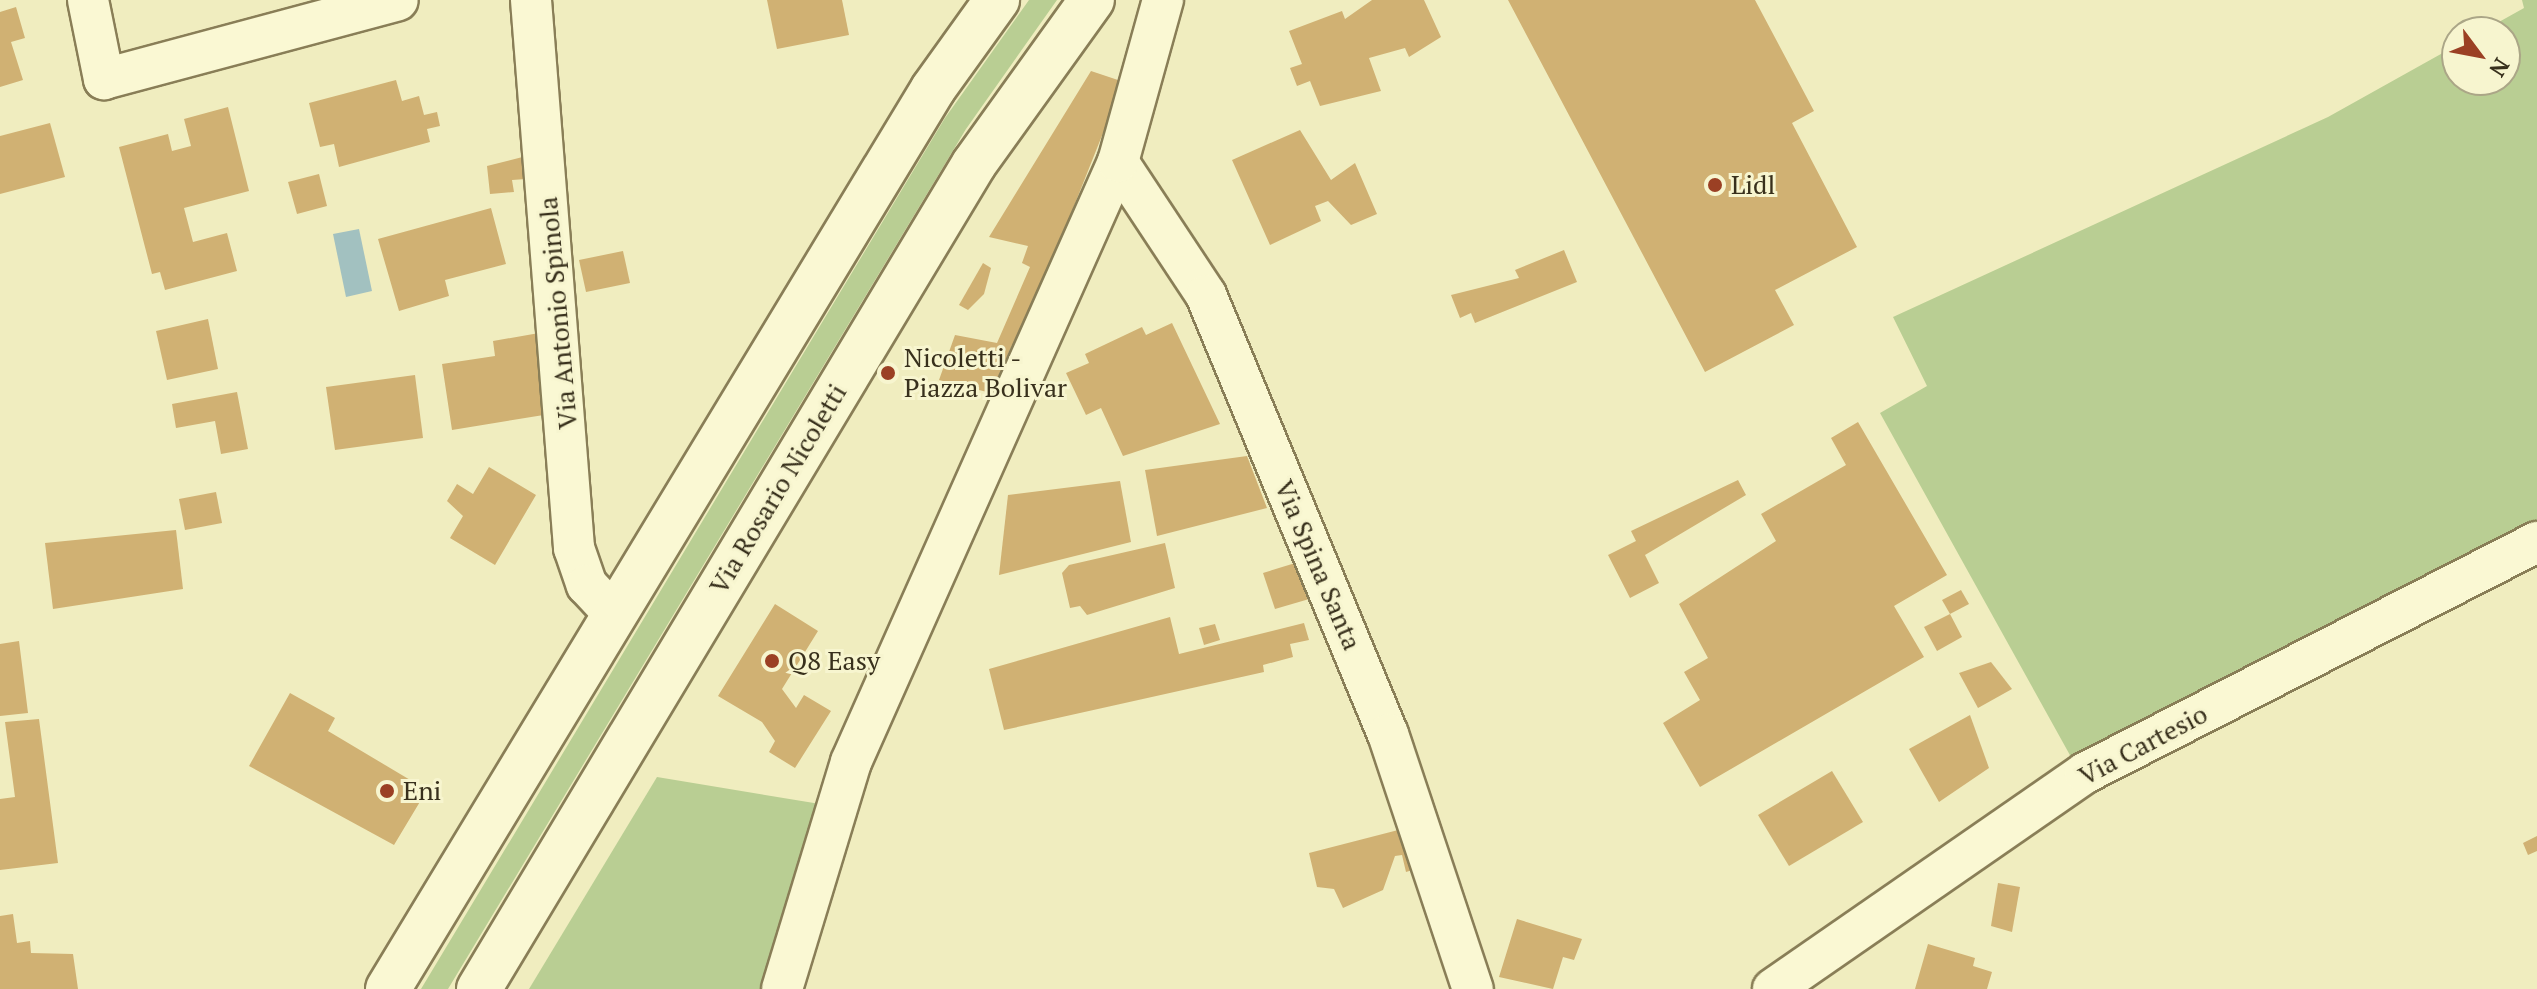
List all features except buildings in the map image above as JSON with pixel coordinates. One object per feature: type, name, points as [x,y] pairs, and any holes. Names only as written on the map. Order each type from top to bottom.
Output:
[{"type":"main road","points":[[388,989],[933,89],[997,0]]},
{"type":"main road","name":"Via Rosario Nicoletti","points":[[479,989],[974,164],[1092,0]]},
{"type":"street","points":[[88,0],[104,79],[398,0]]},
{"type":"street","name":"Via Antonio Spinola","points":[[531,0],[574,548],[587,585],[614,614]]},
{"type":"street","points":[[782,989],[851,762],[1118,162],[1163,0]]},
{"type":"street","name":"Via Spina Santa","points":[[1118,162],[1206,295],[1388,734],[1473,989]]},
{"type":"street","name":"Via Cartesio","points":[[1773,989],[2085,773],[2537,542]]},
{"type":"green space","points":[[1029,0],[1057,0],[966,129],[448,989],[421,989],[945,118]]},
{"type":"green space","points":[[2522,0],[2537,0],[2537,523],[2071,757],[1880,413],[1927,386],[1893,317],[2328,117],[2441,54],[2441,96],[2521,96],[2521,16],[2510,16],[2524,8]]},
{"type":"green space","points":[[657,777],[820,804],[764,989],[529,989]]},
{"type":"water","points":[[359,229],[372,291],[346,297],[333,234]]},
{"type":"place","name":"Lidl","points":[[1715,185]]},
{"type":"place","name":"Nicoletti - Piazza Bolivar","points":[[888,373]]},
{"type":"place","name":"Q8 Easy","points":[[772,661]]},
{"type":"place","name":"Eni","points":[[387,791]]}]
